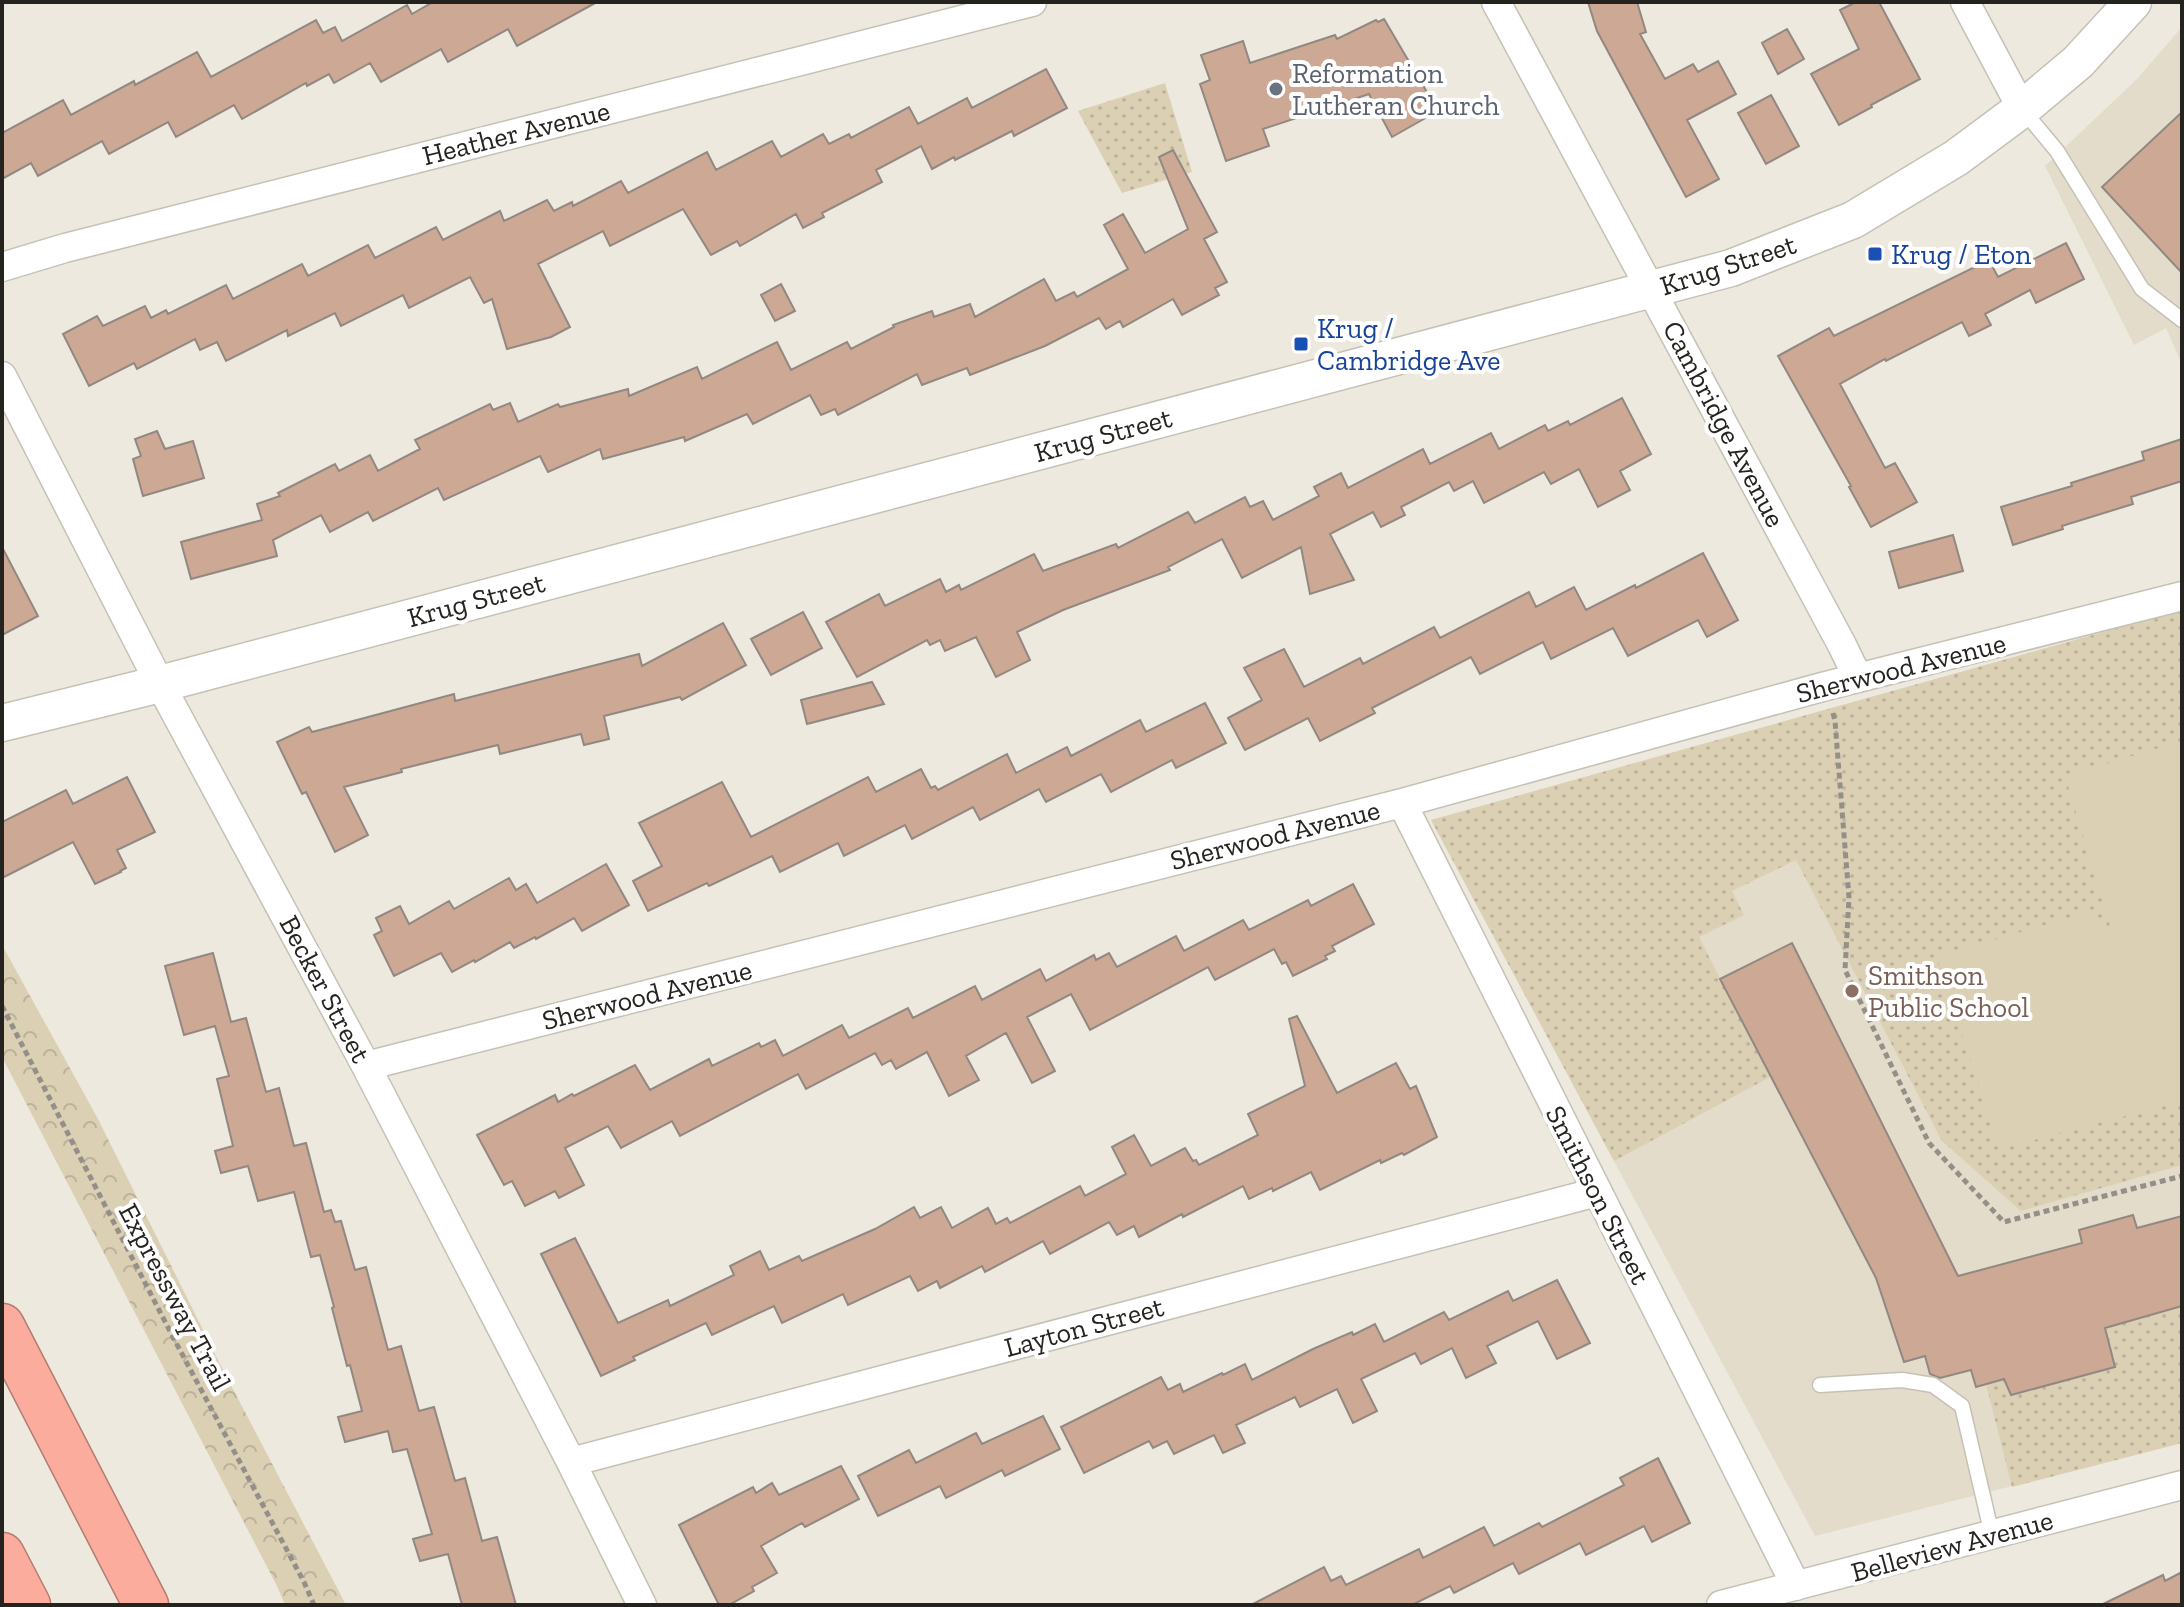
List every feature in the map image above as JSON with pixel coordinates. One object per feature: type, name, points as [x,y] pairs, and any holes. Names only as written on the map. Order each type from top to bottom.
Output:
[{"type":"highway","points":[[2,1326],[146,1605]]},
{"type":"highway","points":[[2,1555],[28,1605]]},
{"type":"street","name":"Cambridge Avenue","points":[[1496,2],[1653,290],[1858,678]]},
{"type":"street","points":[[1965,2],[2022,109]]},
{"type":"street","name":"Krug Street","points":[[2,723],[160,684],[1731,268],[1853,220],[1956,158],[2078,62],[2133,2]]},
{"type":"street","name":"Heather Avenue","points":[[2,267],[65,248],[1018,4]]},
{"type":"street","name":"Becker Street","points":[[2,376],[160,684],[366,1066],[642,1605]]},
{"type":"street","name":"Sherwood Avenue","points":[[366,1066],[1402,803],[1858,678],[2182,596]]},
{"type":"street","name":"Smithson Street","points":[[1402,803],[1796,1586]]},
{"type":"street","name":"Layton Street","points":[[571,1462],[1597,1192]]},
{"type":"street","name":"Belleview Avenue","points":[[1721,1605],[2182,1485]]},
{"type":"lane","points":[[2022,109],[2057,151],[2142,289],[2182,320]]},
{"type":"lane","points":[[1820,1385],[1902,1380],[1933,1385],[1962,1406],[1992,1535]]},
{"type":"path","points":[[1831,706],[1835,721],[1849,898],[1845,970],[1929,1143],[2004,1222],[2182,1176]]},
{"type":"path","name":"Expressway Trail","points":[[2,1006],[314,1605]]},
{"type":"shaded area","points":[[2182,27],[2182,364],[2166,328],[2134,345],[2045,166],[2136,80]]},
{"type":"shaded area","name":"Smithson Public School","points":[[2182,610],[2182,1443],[1815,1536],[1431,820]]},
{"type":"green space","points":[[1165,83],[1192,172],[1122,193],[1078,111]]},
{"type":"green space","points":[[2182,610],[2182,1165],[2021,1211],[1942,1141],[1796,860],[1732,891],[1744,915],[1699,937],[1770,1077],[1614,1161],[1431,820]]},
{"type":"green space","points":[[2182,741],[2182,1101],[2000,1149],[1936,956],[2088,913],[2111,929],[2065,776]]},
{"type":"green space","points":[[2,945],[98,1119],[222,1368],[346,1605],[285,1605],[2,1057]]},
{"type":"green space","points":[[2182,1307],[2182,1443],[2012,1487],[1986,1384],[2004,1379],[2011,1395],[2114,1367],[2105,1328]]},
{"type":"building","points":[[433,2],[597,2],[517,46],[508,29],[448,62],[441,49],[381,82],[370,63],[334,83],[329,74],[307,86],[306,83],[242,119],[234,105],[176,137],[168,122],[109,154],[102,141],[38,176],[31,163],[2,179],[2,133],[63,100],[71,115],[197,52],[211,77],[316,20],[323,33],[335,27],[342,41],[407,5],[412,14]]},
{"type":"building","points":[[1588,2],[1637,2],[1646,32],[1640,34],[1665,79],[1693,64],[1698,72],[1718,61],[1736,94],[1687,120],[1719,179],[1686,197],[1597,31]]},
{"type":"building","points":[[1856,2],[1879,2],[1920,79],[1839,125],[1811,74],[1859,49],[1840,10]]},
{"type":"building","name":"Reformation Lutheran Church","points":[[1384,19],[1438,111],[1392,137],[1369,94],[1263,129],[1269,146],[1226,161],[1200,84],[1210,80],[1201,55],[1243,41],[1250,63],[1335,35],[1337,39]]},
{"type":"building","points":[[1787,29],[1804,59],[1778,74],[1762,43]]},
{"type":"building","points":[[1046,69],[1067,108],[1014,136],[1012,131],[932,169],[921,146],[876,170],[882,182],[822,213],[824,217],[803,228],[796,214],[740,246],[737,241],[711,255],[683,209],[610,246],[603,231],[538,264],[570,327],[551,337],[507,349],[492,299],[484,303],[470,277],[409,308],[403,295],[341,326],[335,313],[288,336],[287,330],[226,361],[217,342],[200,350],[195,339],[137,369],[134,363],[89,386],[63,334],[97,316],[103,326],[145,306],[151,318],[166,310],[168,314],[226,285],[233,299],[302,264],[308,276],[368,245],[375,258],[436,227],[443,240],[500,211],[504,221],[547,200],[554,211],[572,202],[573,206],[621,181],[628,193],[707,152],[716,170],[772,141],[781,157],[823,134],[829,144],[849,134],[851,138],[909,107],[918,124],[967,98],[972,108]]},
{"type":"building","points":[[1771,95],[1799,146],[1766,164],[1738,113]]},
{"type":"building","points":[[2182,112],[2182,273],[2102,187]]},
{"type":"building","points":[[1173,150],[1217,232],[1204,239],[1227,282],[1215,288],[1219,295],[1182,315],[1173,299],[1123,327],[1120,321],[1106,329],[1099,318],[1045,346],[970,375],[967,368],[922,385],[917,374],[838,415],[835,409],[821,415],[810,395],[753,424],[747,414],[685,441],[684,437],[603,459],[600,449],[548,472],[540,456],[444,500],[438,488],[373,521],[368,512],[330,532],[321,515],[273,540],[277,556],[191,579],[181,542],[262,520],[257,504],[280,496],[278,493],[335,464],[339,471],[370,455],[378,471],[420,449],[415,440],[490,404],[493,410],[510,403],[518,422],[558,404],[560,407],[628,389],[629,396],[697,367],[702,379],[777,342],[791,370],[847,342],[851,349],[893,325],[932,311],[934,317],[970,304],[975,317],[1044,279],[1056,301],[1074,292],[1077,297],[1128,269],[1104,225],[1123,214],[1145,253],[1188,229],[1159,157]]},
{"type":"building","points":[[2066,243],[2084,279],[2036,303],[2030,290],[1985,314],[1991,325],[1969,336],[1962,322],[1840,384],[1885,468],[1895,463],[1917,502],[1871,527],[1778,356],[1829,328],[1834,336],[1989,260],[1998,277]]},
{"type":"building","points":[[781,284],[795,311],[775,321],[761,295]]},
{"type":"building","points":[[1622,398],[1651,454],[1620,471],[1630,490],[1598,507],[1579,469],[1551,484],[1544,472],[1484,503],[1473,481],[1454,491],[1449,482],[1401,507],[1405,515],[1381,527],[1373,512],[1330,534],[1354,580],[1310,594],[1301,547],[1242,578],[1222,539],[1168,567],[1170,570],[1063,610],[1017,632],[1030,660],[996,677],[976,637],[945,651],[940,640],[930,645],[927,640],[857,677],[826,622],[879,594],[885,606],[940,579],[946,592],[959,585],[961,590],[1034,554],[1043,571],[1116,544],[1118,548],[1188,512],[1195,523],[1245,497],[1250,507],[1263,501],[1273,520],[1319,496],[1314,487],[1341,473],[1348,488],[1423,449],[1430,464],[1491,433],[1499,449],[1545,425],[1548,431],[1568,421],[1570,425]]},
{"type":"building","points":[[157,431],[165,449],[193,441],[204,478],[143,496],[133,459],[141,456],[135,439]]},
{"type":"building","points":[[2182,439],[2182,481],[2131,497],[2133,504],[2013,545],[2001,507],[2144,460],[2142,452]]},
{"type":"building","points":[[1953,535],[1963,571],[1899,588],[1889,552]]},
{"type":"building","points":[[2,547],[38,616],[2,635]]},
{"type":"building","points":[[1703,553],[1738,620],[1707,637],[1698,620],[1628,656],[1613,628],[1551,659],[1543,642],[1480,674],[1471,657],[1372,708],[1375,713],[1320,741],[1308,718],[1245,750],[1228,718],[1262,700],[1244,668],[1284,649],[1304,687],[1360,658],[1363,664],[1434,627],[1440,638],[1529,592],[1536,607],[1574,587],[1586,610]]},
{"type":"building","points":[[803,612],[822,648],[771,675],[751,639]]},
{"type":"building","points":[[723,623],[746,665],[682,700],[680,697],[604,716],[609,739],[584,745],[581,734],[500,754],[498,745],[344,787],[368,835],[335,852],[277,742],[309,727],[312,732],[454,694],[455,701],[639,654],[642,666]]},
{"type":"building","points":[[872,682],[884,704],[807,724],[801,700]]},
{"type":"building","points":[[1205,703],[1226,743],[1176,768],[1172,760],[1111,792],[1101,774],[1046,802],[1039,789],[980,820],[973,807],[912,839],[905,825],[844,856],[838,843],[780,872],[772,856],[648,911],[633,881],[662,866],[639,823],[722,782],[751,837],[868,777],[876,792],[921,769],[931,788],[935,786],[938,790],[1007,754],[1016,773],[1067,747],[1071,756],[1140,720],[1146,732]]},
{"type":"building","points":[[127,777],[155,832],[117,850],[126,868],[95,884],[73,842],[2,878],[2,822],[66,790],[73,804]]},
{"type":"building","points":[[606,864],[629,905],[582,931],[574,918],[514,948],[510,942],[452,972],[441,953],[394,976],[374,935],[382,931],[376,918],[400,906],[409,924],[449,901],[454,909],[509,878],[516,890],[526,884],[537,903]]},
{"type":"building","points":[[1353,884],[1374,924],[1332,946],[1335,951],[1325,956],[1327,959],[1293,976],[1274,949],[1215,980],[1208,967],[1090,1030],[1071,994],[1027,1017],[1055,1071],[1032,1083],[1006,1033],[966,1056],[979,1080],[949,1096],[927,1052],[896,1069],[891,1060],[882,1065],[875,1053],[806,1089],[798,1074],[680,1136],[672,1121],[621,1148],[608,1126],[565,1148],[584,1185],[559,1198],[555,1191],[525,1206],[512,1181],[504,1185],[477,1135],[555,1095],[558,1102],[572,1094],[574,1096],[635,1065],[650,1090],[709,1059],[712,1066],[759,1043],[761,1047],[775,1040],[783,1056],[842,1025],[849,1038],[908,1008],[913,1018],[975,986],[982,1000],[1040,969],[1046,981],[1094,955],[1096,960],[1109,953],[1117,967],[1176,936],[1184,951],[1243,920],[1249,930],[1308,900],[1311,906]]},
{"type":"building","points":[[1792,943],[1958,1276],[2082,1243],[2079,1230],[2133,1215],[2137,1228],[2182,1216],[2182,1306],[2105,1328],[2115,1367],[2011,1395],[2004,1379],[1976,1387],[1971,1370],[1940,1378],[1930,1374],[1925,1356],[1904,1362],[1876,1278],[1720,979]]},
{"type":"building","points":[[213,953],[231,1022],[246,1018],[266,1092],[279,1088],[294,1146],[306,1143],[324,1212],[331,1210],[335,1222],[341,1221],[355,1270],[366,1267],[388,1350],[401,1346],[419,1411],[434,1407],[455,1481],[465,1478],[482,1541],[497,1537],[516,1605],[462,1605],[448,1554],[420,1561],[413,1539],[432,1534],[407,1449],[393,1452],[388,1431],[345,1442],[338,1417],[362,1411],[350,1365],[347,1366],[320,1255],[311,1257],[294,1192],[258,1201],[248,1166],[221,1173],[215,1151],[233,1146],[217,1079],[229,1076],[215,1026],[184,1035],[165,966]]},
{"type":"building","points":[[1297,1016],[1337,1093],[1396,1063],[1410,1089],[1416,1086],[1437,1137],[1404,1155],[1402,1153],[1381,1163],[1380,1160],[1320,1190],[1311,1172],[1249,1199],[1243,1186],[1139,1237],[1134,1226],[1117,1235],[1109,1222],[1050,1254],[1043,1241],[985,1272],[982,1266],[940,1288],[937,1281],[918,1291],[910,1276],[848,1305],[843,1294],[782,1323],[774,1306],[712,1335],[706,1323],[633,1357],[635,1360],[601,1376],[541,1254],[575,1238],[618,1323],[668,1300],[670,1306],[734,1275],[730,1266],[760,1251],[769,1270],[799,1256],[802,1261],[875,1229],[914,1207],[920,1218],[941,1207],[952,1228],[988,1208],[996,1224],[1007,1218],[1010,1223],[1080,1186],[1085,1196],[1126,1174],[1112,1147],[1134,1135],[1151,1166],[1185,1148],[1199,1165],[1258,1135],[1248,1114],[1305,1086],[1289,1019]]},
{"type":"building","points":[[1557,1280],[1590,1343],[1557,1359],[1538,1321],[1487,1346],[1496,1363],[1466,1378],[1452,1348],[1421,1364],[1415,1353],[1361,1379],[1377,1411],[1353,1423],[1337,1389],[1300,1407],[1295,1397],[1236,1425],[1245,1443],[1223,1453],[1214,1435],[1174,1454],[1167,1441],[1153,1448],[1149,1441],[1084,1473],[1061,1427],[1161,1377],[1168,1390],[1180,1384],[1183,1392],[1245,1364],[1252,1380],[1313,1349],[1375,1324],[1384,1342],[1444,1312],[1449,1320],[1508,1291],[1513,1301]]},
{"type":"building","points":[[1043,1416],[1060,1449],[1005,1476],[1002,1470],[946,1498],[940,1486],[878,1516],[858,1476],[909,1450],[916,1463],[976,1433],[982,1444]]},
{"type":"building","points":[[1658,1458],[1690,1523],[1652,1542],[1644,1526],[1586,1555],[1580,1543],[1519,1574],[1513,1563],[1454,1593],[1450,1586],[1412,1605],[1251,1605],[1324,1567],[1331,1581],[1341,1576],[1346,1585],[1419,1549],[1423,1558],[1484,1527],[1494,1546],[1539,1523],[1542,1527],[1624,1485],[1620,1478]]},
{"type":"building","points":[[841,1466],[859,1499],[805,1527],[802,1523],[761,1546],[777,1573],[729,1605],[719,1605],[679,1525],[753,1487],[756,1493],[772,1483],[779,1495]]},
{"type":"building","points":[[2182,1572],[2182,1605],[2101,1605],[2163,1575],[2165,1581]]},
{"type":"place","name":"Reformation Lutheran Church","points":[[1276,89]]},
{"type":"place","name":"Krug / Eton","points":[[1875,254]]},
{"type":"place","name":"Krug / Cambridge Ave","points":[[1301,344]]},
{"type":"place","name":"Smithson Public School","points":[[1852,991]]}]
